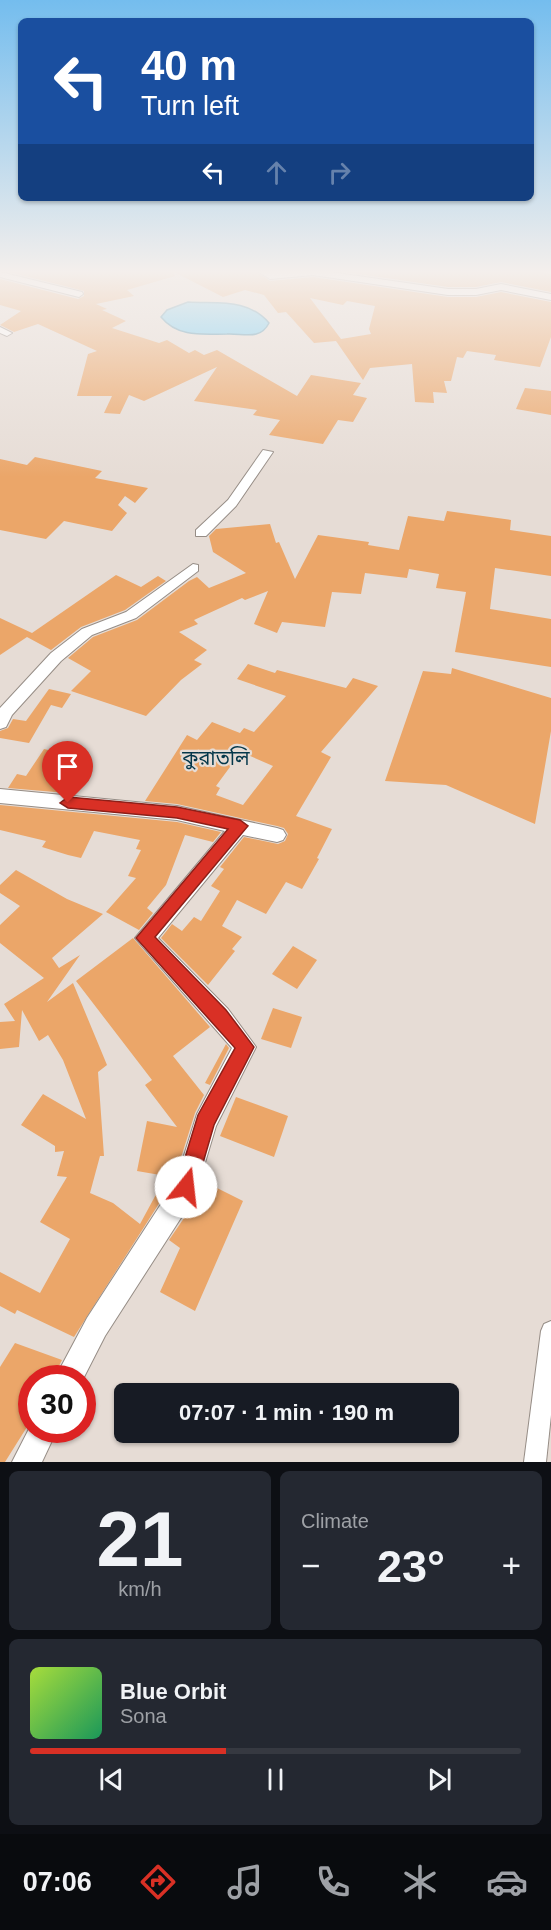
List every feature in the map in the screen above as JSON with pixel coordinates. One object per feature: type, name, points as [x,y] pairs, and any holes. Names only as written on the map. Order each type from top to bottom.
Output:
[{"type":"street","points":[[201,533],[232,503],[267,452]]},
{"type":"street","points":[[0,723],[6,712],[56,657],[96,627],[131,615],[193,568]]},
{"type":"street","points":[[0,796],[177,813],[277,835]]},
{"type":"street","points":[[76,1365],[96,1327],[186,1187],[205,1122],[245,1047],[212,1008],[145,938],[240,826]]},
{"type":"street","points":[[535,1462],[551,1331]]},
{"type":"street","points":[[27,1462],[36,1443]]},
{"type":"building","points":[[73,340],[150,340],[159,343],[167,340],[189,353],[195,350],[204,355],[217,350],[297,396],[311,375],[361,383],[353,395],[367,398],[353,422],[338,420],[323,444],[269,435],[280,420],[253,415],[257,410],[194,401],[217,367],[144,401],[129,395],[120,414],[104,413],[112,396],[77,396],[88,354],[97,351]]},
{"type":"building","points":[[311,340],[550,340],[540,367],[494,360],[496,355],[467,351],[463,358],[457,357],[451,381],[444,381],[447,393],[433,392],[434,403],[415,402],[412,364],[370,368],[363,380],[336,341],[314,343]]},
{"type":"building","points":[[525,388],[551,391],[551,415],[516,409]]},
{"type":"building","points":[[35,457],[102,471],[95,478],[148,488],[135,503],[125,496],[118,505],[127,513],[112,531],[64,521],[46,539],[0,530],[0,459],[27,465]]},
{"type":"building","points":[[447,511],[511,520],[510,530],[551,536],[551,576],[495,568],[490,609],[551,619],[551,667],[455,652],[466,592],[436,588],[439,574],[409,569],[407,578],[365,573],[361,594],[332,592],[325,627],[282,622],[277,633],[254,624],[268,591],[245,600],[242,598],[194,620],[198,624],[179,632],[207,650],[194,660],[202,664],[181,680],[146,716],[71,691],[91,671],[68,658],[93,637],[137,620],[197,577],[209,588],[246,573],[213,552],[209,536],[216,529],[270,524],[276,543],[279,542],[295,579],[318,535],[369,542],[368,545],[399,550],[408,516],[444,521]]},
{"type":"building","points":[[116,575],[141,587],[158,576],[166,581],[125,610],[81,627],[51,650],[27,637],[0,655],[0,618],[32,633]]},
{"type":"building","points":[[248,664],[275,673],[277,670],[346,688],[353,678],[378,686],[321,752],[331,757],[296,816],[332,829],[302,889],[286,882],[266,914],[237,900],[222,926],[242,937],[232,949],[235,951],[208,985],[161,938],[172,924],[182,931],[194,917],[201,921],[220,891],[211,886],[224,869],[220,867],[244,837],[278,844],[285,841],[288,834],[284,828],[277,826],[177,804],[145,801],[187,735],[197,740],[212,722],[240,733],[244,728],[254,732],[286,696],[237,679]],"holes":[[[241,752],[273,766],[243,805],[216,795],[220,788],[216,786]]]},
{"type":"building","points":[[452,668],[551,698],[551,731],[535,824],[446,785],[385,781],[423,671],[451,674]]},
{"type":"building","points":[[49,689],[71,694],[62,708],[51,705],[29,743],[0,738],[0,731],[8,728],[13,719],[26,721]]},
{"type":"building","points":[[44,749],[87,759],[67,793],[8,788],[17,774],[26,776]]},
{"type":"building","points":[[0,805],[177,822],[221,832],[213,842],[185,835],[166,885],[147,908],[153,913],[139,930],[106,912],[136,878],[128,876],[141,850],[136,849],[140,840],[94,831],[81,858],[68,855],[42,847],[46,841],[0,830]]},
{"type":"building","points":[[16,870],[67,899],[103,914],[52,958],[59,968],[80,955],[47,1002],[73,983],[107,1065],[98,1072],[104,1156],[100,1156],[90,1193],[113,1203],[140,1224],[166,1176],[137,1171],[147,1121],[177,1127],[145,1085],[152,1080],[76,981],[133,938],[210,1027],[173,1056],[204,1095],[195,1113],[174,1180],[74,1337],[17,1310],[15,1314],[0,1306],[0,1272],[40,1293],[70,1239],[40,1222],[67,1177],[57,1176],[64,1151],[55,1152],[55,1146],[21,1125],[43,1094],[86,1119],[63,1060],[48,1035],[39,1041],[22,1010],[19,1047],[0,1049],[0,1022],[15,1021],[4,1004],[44,978],[0,943],[0,925],[20,906],[0,893],[0,885]]},
{"type":"building","points":[[293,946],[317,960],[297,989],[272,974]]},
{"type":"building","points":[[273,1008],[302,1017],[291,1048],[261,1039]]},
{"type":"building","points":[[226,1044],[229,1048],[210,1085],[205,1083]]},
{"type":"building","points":[[236,1097],[288,1116],[274,1157],[220,1136]]},
{"type":"building","points":[[203,1181],[243,1201],[195,1311],[160,1292],[180,1248],[169,1240],[193,1205]]},
{"type":"building","points":[[15,1343],[62,1360],[60,1365],[18,1365],[18,1441],[5,1462],[0,1462],[0,1367]]},
{"type":"district","name":"কুরাতলি","points":[[216,758]]},
{"type":"route","points":[[68,803],[177,813],[240,826],[145,938],[220,1016],[245,1047],[205,1122],[186,1187]]}]
